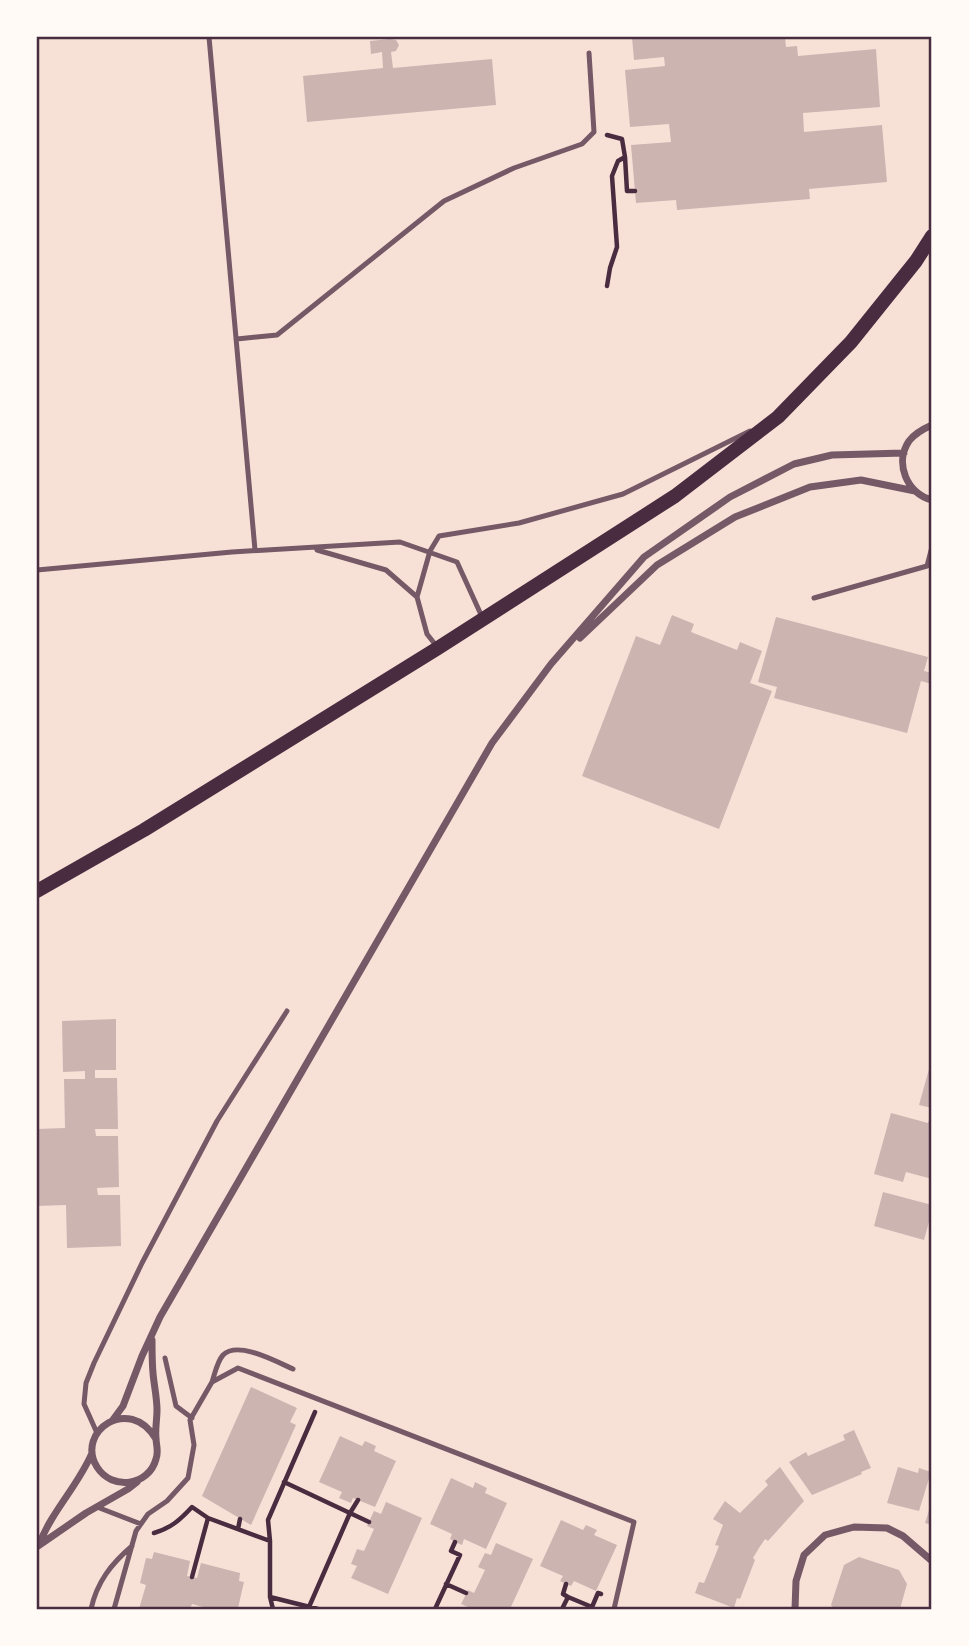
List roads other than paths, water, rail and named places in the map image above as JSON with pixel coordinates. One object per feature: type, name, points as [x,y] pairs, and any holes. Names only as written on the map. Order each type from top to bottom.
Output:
[{"type":"main road","points":[[37,891],[144,830],[438,648],[675,496],[778,417],[851,342],[916,261],[932,236]]},
{"type":"street","points":[[915,491],[905,477],[902,464],[904,453],[909,441],[919,431],[932,425]]},
{"type":"street","points":[[112,1421],[123,1406],[142,1356],[167,1305],[492,743],[551,664],[644,557],[730,497],[794,464],[832,454],[904,453]]},
{"type":"street","points":[[551,664],[657,565],[735,517],[810,487],[862,480],[915,491],[932,500]]},
{"type":"street","points":[[38,1547],[128,1489],[151,1470],[158,1449],[152,1338]]},
{"type":"street","points":[[140,1479],[123,1483],[103,1475],[92,1455],[97,1433],[112,1421],[131,1418],[150,1429],[156,1439]]},
{"type":"street","points":[[38,1547],[45,1527],[80,1477],[93,1450]]},
{"type":"street","points":[[795,1609],[796,1581],[804,1555],[825,1535],[854,1527],[887,1528],[903,1536],[932,1561]]},
{"type":"lane","points":[[209,37],[255,550]]},
{"type":"lane","points":[[237,339],[276,335],[444,201],[514,169],[582,144],[594,132],[589,53]]},
{"type":"lane","points":[[438,648],[427,634],[417,597],[429,551],[439,536],[519,523],[624,494],[778,417]]},
{"type":"lane","points":[[37,570],[255,550],[400,542],[457,562],[482,619]]},
{"type":"lane","points":[[814,598],[930,567],[932,547]]},
{"type":"lane","points":[[311,548],[386,570],[417,597]]},
{"type":"lane","points":[[97,1433],[84,1404],[86,1383],[94,1363],[142,1263],[217,1121],[287,1011]]},
{"type":"lane","points":[[114,1609],[136,1531],[148,1514],[167,1501],[188,1478],[194,1446],[190,1420],[212,1382],[221,1358],[238,1349],[293,1369]]},
{"type":"lane","points":[[165,1358],[176,1406],[191,1418]]},
{"type":"lane","points":[[212,1382],[237,1367],[634,1522],[614,1609]]},
{"type":"lane","points":[[97,1507],[141,1524]]},
{"type":"lane","points":[[91,1609],[100,1582],[115,1560],[132,1546]]}]
